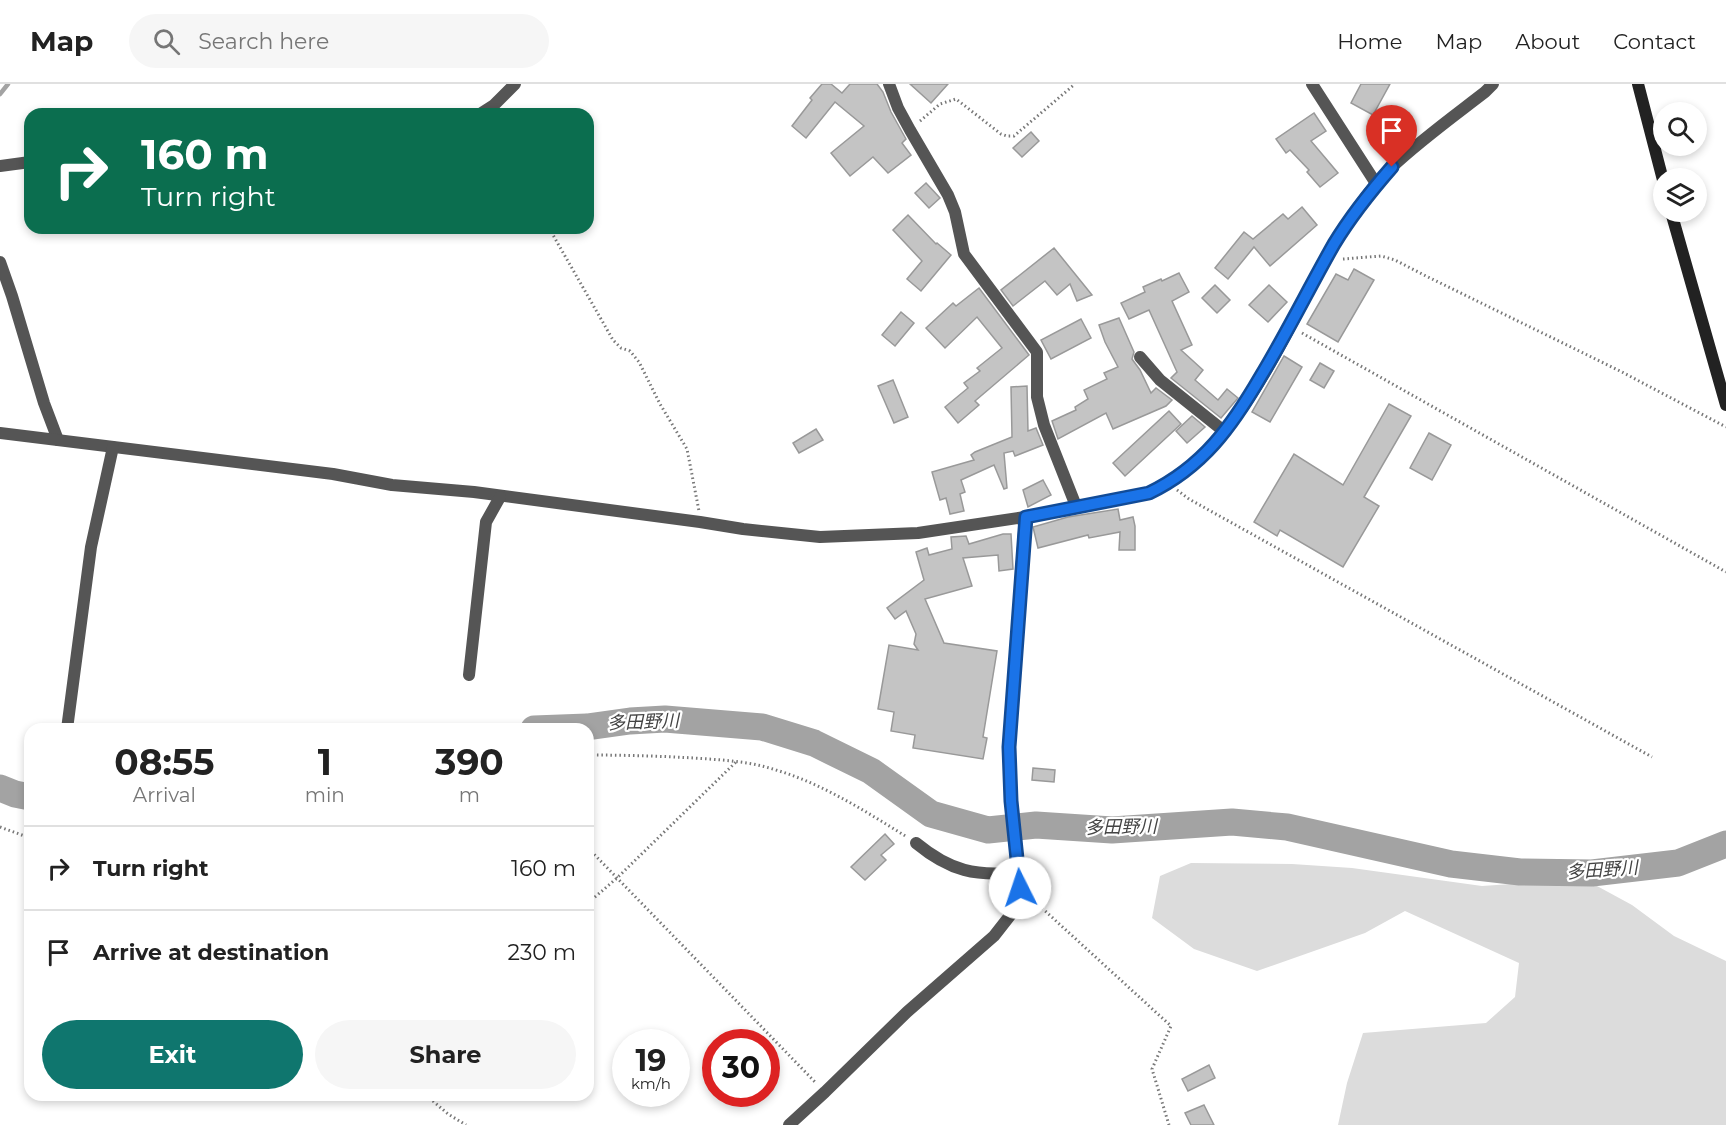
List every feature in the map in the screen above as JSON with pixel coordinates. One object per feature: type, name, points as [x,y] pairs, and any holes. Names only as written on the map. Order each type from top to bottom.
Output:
[{"type":"street","points":[[489,108],[515,84]]},
{"type":"street","points":[[889,84],[898,108],[948,195],[955,212],[964,254],[1037,352],[1037,397],[1044,424],[1077,506]]},
{"type":"street","points":[[1312,84],[1377,185]]},
{"type":"street","points":[[0,433],[333,474],[392,485],[474,492],[743,529],[820,537],[918,533],[1026,517],[1149,493],[1193,466],[1225,432],[1252,392],[1348,222],[1392,167],[1493,84]]},
{"type":"street","points":[[1638,84],[1660,168]]},
{"type":"street","points":[[0,166],[24,163]]},
{"type":"street","points":[[1674,222],[1726,405]]},
{"type":"street","points":[[0,262],[44,403],[58,440]]},
{"type":"street","points":[[1140,357],[1160,380],[1225,432]]},
{"type":"street","points":[[68,723],[91,548],[113,447]]},
{"type":"street","points":[[469,675],[486,522],[500,496]]},
{"type":"street","points":[[789,1125],[907,1012],[994,936],[1012,913],[1018,899],[1019,868],[1011,801],[1009,747],[1026,517]]},
{"type":"street","points":[[916,843],[942,861],[972,873],[1001,874],[1019,868]]},
{"type":"path","points":[[910,130],[940,104],[956,99],[1001,134],[1014,136],[1075,84]]},
{"type":"path","points":[[552,234],[613,340],[621,348],[630,351],[639,362],[660,404],[687,449],[699,505],[699,522]]},
{"type":"path","points":[[1327,258],[1333,260],[1381,256],[1395,260],[1622,372],[1726,427]]},
{"type":"path","points":[[1290,326],[1726,572]]},
{"type":"path","points":[[1170,482],[1189,499],[1652,757]]},
{"type":"path","points":[[594,755],[643,755],[737,761],[776,770],[816,785],[857,806],[916,843]]},
{"type":"path","points":[[594,898],[737,761]]},
{"type":"path","points":[[0,827],[24,836]]},
{"type":"path","points":[[594,854],[825,1092]]},
{"type":"path","points":[[1020,888],[1171,1026],[1152,1069],[1169,1125]]},
{"type":"path","points":[[433,1101],[466,1125]]},
{"type":"shaded area","points":[[1191,863],[1292,864],[1352,868],[1482,886],[1555,881],[1597,886],[1632,905],[1674,936],[1726,961],[1726,1125],[1338,1125],[1347,1083],[1363,1033],[1486,1023],[1515,997],[1519,963],[1405,911],[1365,933],[1257,971],[1194,949],[1152,918],[1160,876]]},
{"type":"building","points":[[822,84],[831,84],[842,93],[850,84],[877,84],[906,139],[902,143],[911,155],[888,173],[873,157],[850,176],[831,153],[864,126],[835,102],[806,138],[792,126]]},
{"type":"building","points":[[910,84],[948,84],[931,103]]},
{"type":"building","points":[[1361,84],[1390,84],[1373,115],[1351,103]]},
{"type":"building","points":[[1314,113],[1326,131],[1311,141],[1338,173],[1320,187],[1307,172],[1309,170],[1290,150],[1286,153],[1276,139]]},
{"type":"building","points":[[1031,132],[1039,141],[1022,157],[1013,148]]},
{"type":"building","points":[[926,183],[940,198],[929,208],[915,193]]},
{"type":"building","points":[[1302,207],[1317,225],[1270,266],[1254,247],[1228,279],[1215,268],[1244,232],[1253,239],[1283,214],[1288,219]]},
{"type":"building","points":[[908,215],[936,244],[951,255],[921,291],[907,279],[922,261],[893,230]]},
{"type":"building","points":[[1054,248],[1092,295],[1077,301],[1070,284],[1057,295],[1045,281],[1013,306],[1001,290]]},
{"type":"building","points":[[1354,269],[1374,280],[1338,342],[1307,324],[1336,274],[1348,280]]},
{"type":"building","points":[[1179,273],[1189,292],[1172,301],[1192,345],[1181,350],[1203,370],[1195,380],[1218,400],[1227,389],[1238,398],[1221,418],[1171,378],[1177,372],[1149,310],[1129,319],[1121,303],[1145,292],[1143,287]]},
{"type":"building","points":[[1215,285],[1230,300],[1217,313],[1202,298]]},
{"type":"building","points":[[1269,285],[1287,302],[1268,322],[1249,305]]},
{"type":"building","points":[[979,288],[1029,355],[975,401],[979,405],[958,423],[945,407],[968,388],[964,383],[980,371],[977,368],[1002,348],[977,317],[945,348],[926,328],[953,303],[956,306]]},
{"type":"building","points":[[901,312],[914,323],[895,346],[882,335]]},
{"type":"building","points":[[1119,318],[1134,352],[1132,359],[1151,393],[1156,388],[1172,400],[1166,406],[1113,429],[1106,413],[1058,439],[1052,421],[1076,410],[1075,407],[1088,399],[1084,390],[1107,379],[1104,373],[1118,367],[1099,325]]},
{"type":"building","points":[[1081,319],[1091,338],[1051,359],[1041,340]]},
{"type":"building","points":[[1284,356],[1302,367],[1270,422],[1252,412]]},
{"type":"building","points":[[1320,363],[1334,371],[1324,388],[1310,380]]},
{"type":"building","points":[[893,380],[908,417],[894,423],[878,386]]},
{"type":"building","points":[[1027,386],[1028,431],[1036,428],[1043,445],[1015,456],[1013,451],[1004,453],[1007,488],[1004,489],[994,465],[961,480],[965,492],[960,494],[964,511],[950,514],[946,498],[940,500],[932,472],[974,460],[971,455],[975,452],[1012,437],[1011,387]]},
{"type":"building","points":[[1389,404],[1411,416],[1364,497],[1379,506],[1343,567],[1280,530],[1277,536],[1254,522],[1294,454],[1343,485]]},
{"type":"building","points":[[1169,411],[1181,424],[1125,476],[1113,463]]},
{"type":"building","points":[[1192,416],[1205,427],[1187,443],[1176,431]]},
{"type":"building","points":[[816,429],[823,440],[799,453],[793,443]]},
{"type":"building","points":[[1429,433],[1451,445],[1432,480],[1410,468]]},
{"type":"building","points":[[1043,480],[1051,495],[1028,507],[1023,490]]},
{"type":"building","points":[[1118,509],[1120,520],[1133,517],[1135,550],[1119,550],[1120,532],[1089,538],[1088,535],[1038,548],[1033,527],[1068,517]]},
{"type":"building","points":[[1003,534],[1011,534],[1013,569],[999,571],[998,555],[963,558],[972,586],[925,599],[944,643],[997,651],[983,737],[987,738],[983,759],[913,748],[915,735],[891,731],[894,712],[878,709],[889,645],[918,650],[914,644],[916,634],[906,611],[895,619],[887,608],[924,580],[916,552],[927,548],[929,555],[952,549],[951,537],[966,536],[969,544]]},
{"type":"building","points":[[1033,768],[1055,770],[1054,782],[1032,780]]},
{"type":"building","points":[[885,834],[894,844],[881,855],[886,860],[865,880],[851,867]]},
{"type":"building","points":[[1209,1065],[1215,1078],[1188,1091],[1182,1079]]},
{"type":"building","points":[[1204,1105],[1214,1125],[1191,1125],[1185,1113]]},
{"type":"waterway","points":[[0,94],[8,84]]},
{"type":"waterway","name":"多田野川","points":[[594,726],[665,719],[762,727],[814,743],[871,771],[931,814],[988,830],[1036,825],[1112,830],[1232,822],[1287,827],[1451,864],[1520,872],[1592,873],[1678,863],[1726,844]]},
{"type":"waterway","name":"多田野川","points":[[0,788],[24,796]]},
{"type":"route","points":[[1020,888],[1011,801],[1009,747],[1026,517],[1149,493],[1193,466],[1210,450],[1246,402],[1282,343],[1348,222],[1392,167]]}]
